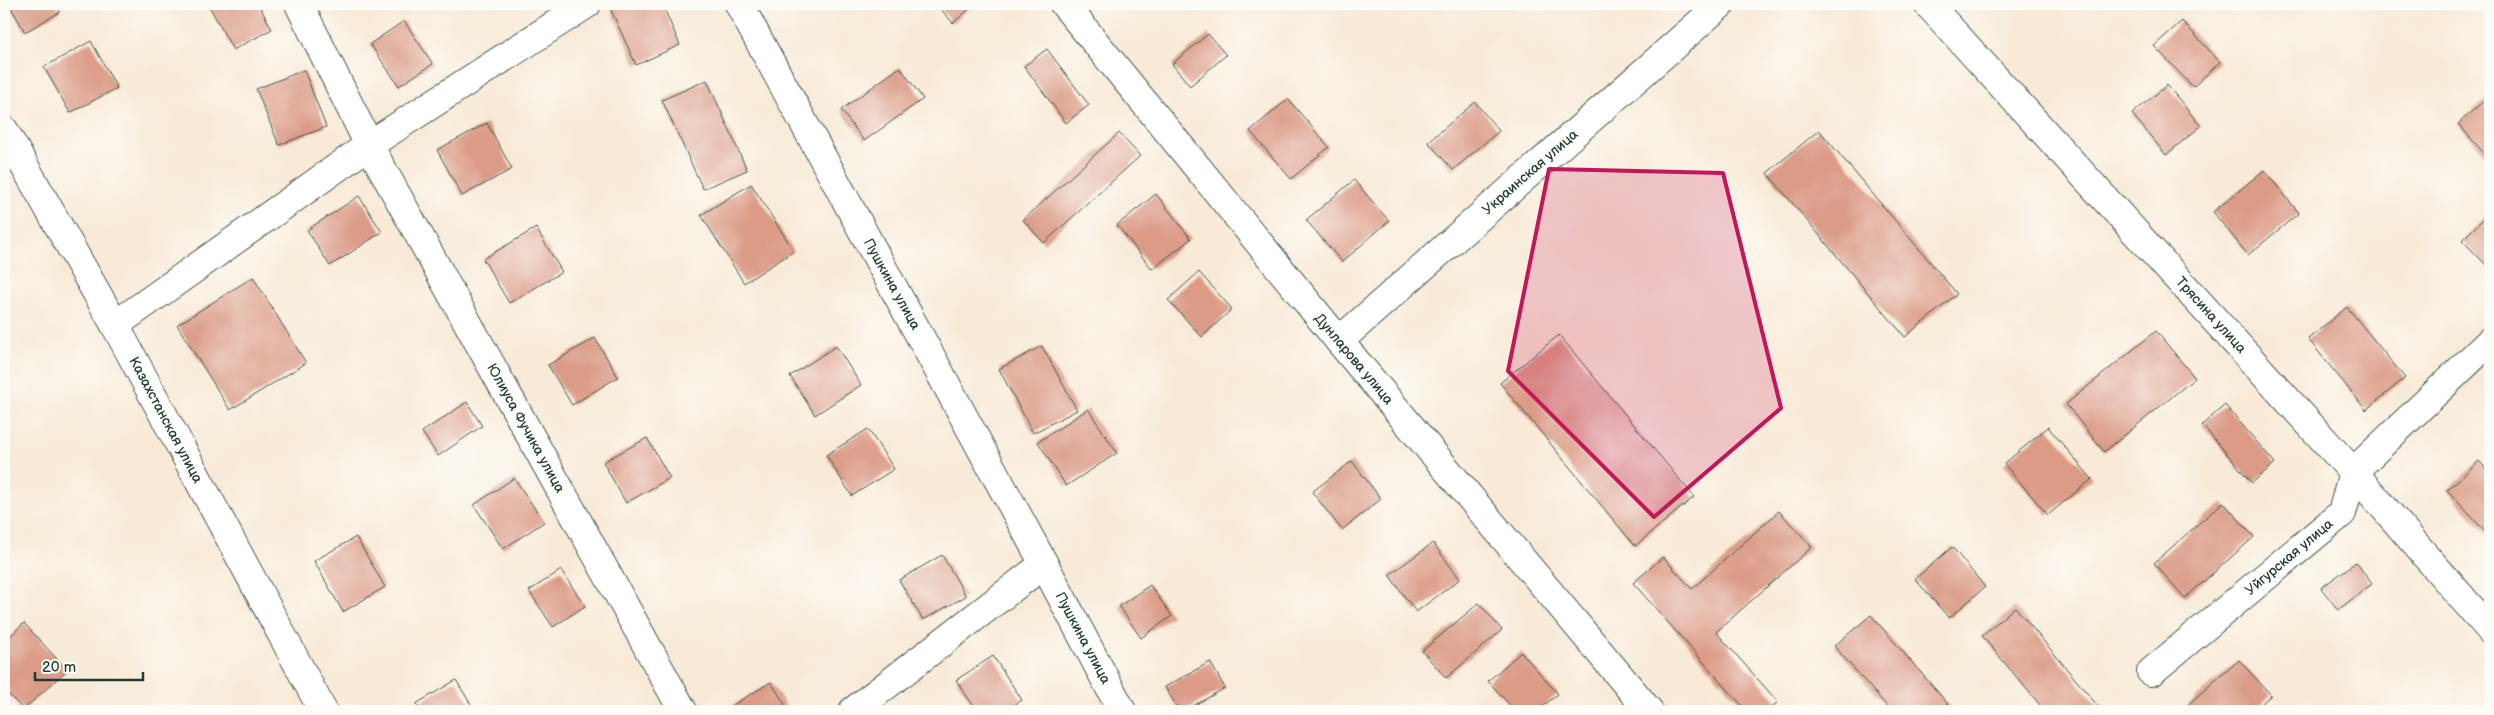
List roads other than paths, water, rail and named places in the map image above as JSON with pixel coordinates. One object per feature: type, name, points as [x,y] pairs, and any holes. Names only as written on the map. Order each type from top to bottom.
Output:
[{"type":"street","name":"Юлиуса Фучика улица","points":[[299,4],[369,145],[683,711]]},
{"type":"street","points":[[115,326],[369,145],[587,4]]},
{"type":"street","name":"Пушкина улица","points":[[739,4],[1122,711]]},
{"type":"street","name":"Дунларова улица","points":[[1064,4],[1339,341],[1649,711]]},
{"type":"street","name":"Украинская улица","points":[[1339,341],[1721,4]]},
{"type":"street","name":"Трясина улица","points":[[1928,4],[2353,472],[2490,630]]},
{"type":"street","name":"Казахстанская улица","points":[[6,138],[115,326],[323,711]]},
{"type":"street","points":[[2353,472],[2490,341]]},
{"type":"street","name":"Уйгурская улица","points":[[2151,672],[2342,513],[2353,472]]},
{"type":"street","points":[[853,711],[1044,564]]}]
